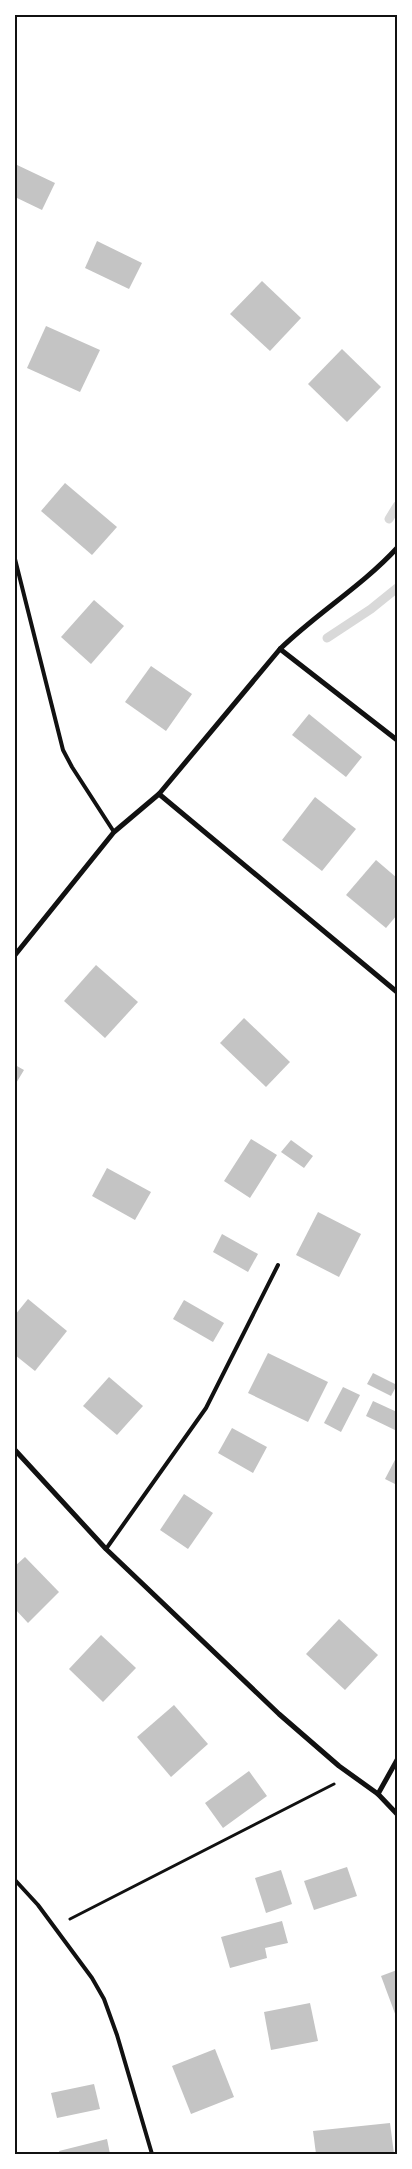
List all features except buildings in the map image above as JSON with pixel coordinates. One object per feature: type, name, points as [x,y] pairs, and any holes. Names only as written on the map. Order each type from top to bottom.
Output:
[{"type":"street","points":[[15,955],[114,832],[159,794],[280,649],[297,632],[369,576],[397,548]]},
{"type":"street","points":[[280,649],[397,740]]},
{"type":"street","points":[[159,794],[397,992]]},
{"type":"street","points":[[15,1450],[106,1549],[279,1714],[351,1775],[378,1794],[397,1814]]},
{"type":"street","points":[[378,1794],[397,1760]]},
{"type":"lane","points":[[15,559],[64,750],[72,767],[114,832]]},
{"type":"lane","points":[[106,1549],[206,1408],[278,1265]]},
{"type":"lane","points":[[15,1880],[54,1927],[92,1978],[104,1999],[117,2035],[152,2154]]},
{"type":"path","points":[[54,1927],[351,1775]]},
{"type":"waterway","points":[[389,519],[397,506]]},
{"type":"waterway","points":[[327,638],[371,609],[397,588]]}]
